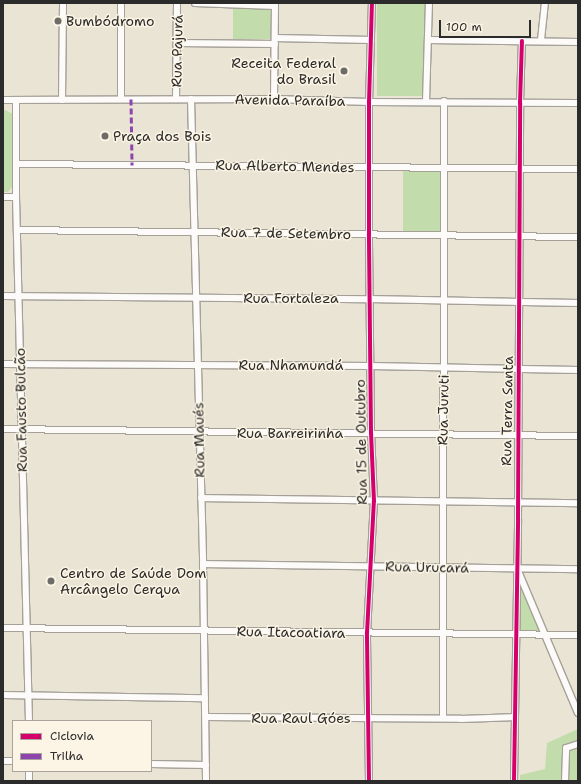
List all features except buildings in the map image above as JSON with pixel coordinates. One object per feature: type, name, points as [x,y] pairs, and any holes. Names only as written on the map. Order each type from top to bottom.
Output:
[{"type":"street","points":[[62,100],[63,3]]},
{"type":"street","points":[[121,3],[121,98]]},
{"type":"street","name":"Rua Pajurá","points":[[176,99],[178,43],[177,3]]},
{"type":"street","points":[[196,3],[275,4],[274,99]]},
{"type":"street","name":"Rua 15 de Outubro","points":[[369,781],[367,633],[374,501],[371,433],[372,366],[369,299],[369,102],[372,3]]},
{"type":"street","points":[[426,102],[429,3]]},
{"type":"street","points":[[541,40],[546,3]]},
{"type":"street","points":[[178,43],[371,40]]},
{"type":"street","points":[[428,40],[541,40],[578,42]]},
{"type":"street","name":"Rua Terra Santa","points":[[514,781],[520,103],[522,41]]},
{"type":"street","name":"Avenida Paraíba","points":[[3,100],[121,98],[274,99],[369,102],[444,101],[578,103]]},
{"type":"street","name":"Rua Maués","points":[[191,99],[194,165],[194,232],[205,631],[206,781]]},
{"type":"street","name":"Rua Fausto Bulcão","points":[[16,100],[16,197],[29,720]]},
{"type":"street","name":"Rua Juruti","points":[[443,718],[444,634],[442,435],[444,367],[444,101]]},
{"type":"street","name":"Rua Alberto Mendes","points":[[16,164],[578,169]]},
{"type":"street","points":[[3,197],[16,197]]},
{"type":"street","name":"Rua 7 de Setembro","points":[[18,230],[578,237]]},
{"type":"street","name":"Rua Fortaleza","points":[[3,296],[369,299],[578,303]]},
{"type":"street","name":"Rua Nhamundá","points":[[3,364],[372,366],[578,370]]},
{"type":"street","name":"Rua Barreirinha","points":[[3,429],[578,436]]},
{"type":"street","points":[[201,498],[578,503]]},
{"type":"street","name":"Rua Urucará","points":[[203,564],[578,569]]},
{"type":"street","points":[[517,569],[547,636],[578,713]]},
{"type":"street","name":"Rua Itacoatiara","points":[[3,628],[547,636],[578,635]]},
{"type":"street","points":[[3,695],[28,694],[205,698]]},
{"type":"street","name":"Rua Raul Góes","points":[[206,717],[515,718]]},
{"type":"street","points":[[565,781],[566,748],[578,744]]},
{"type":"street","points":[[152,764],[206,765]]},
{"type":"green space","points":[[377,3],[427,3],[427,96],[377,96]]},
{"type":"green space","points":[[233,9],[271,9],[271,39],[233,39]]},
{"type":"green space","points":[[3,109],[13,114],[13,186],[8,192],[3,192]]},
{"type":"green space","points":[[403,171],[442,171],[442,232],[403,232]]},
{"type":"green space","points":[[517,568],[546,635],[515,634]]},
{"type":"green space","points":[[578,729],[578,781],[520,781],[520,775],[545,769],[547,743]]},
{"type":"marked path","points":[[131,99],[132,165]]},
{"type":"cycle path","points":[[369,781],[367,633],[374,501],[371,433],[369,234],[369,102],[372,3]]},
{"type":"cycle path","points":[[514,781],[518,519],[520,103],[522,41]]},
{"type":"place","name":"Bumbódromo","points":[[58,21]]},
{"type":"place","name":"Receita Federal do Brasil","points":[[344,71]]},
{"type":"place","name":"Praça dos Bois","points":[[105,136]]},
{"type":"place","name":"Centro de Saúde Dom Arcângelo Cerqua","points":[[51,581]]}]
